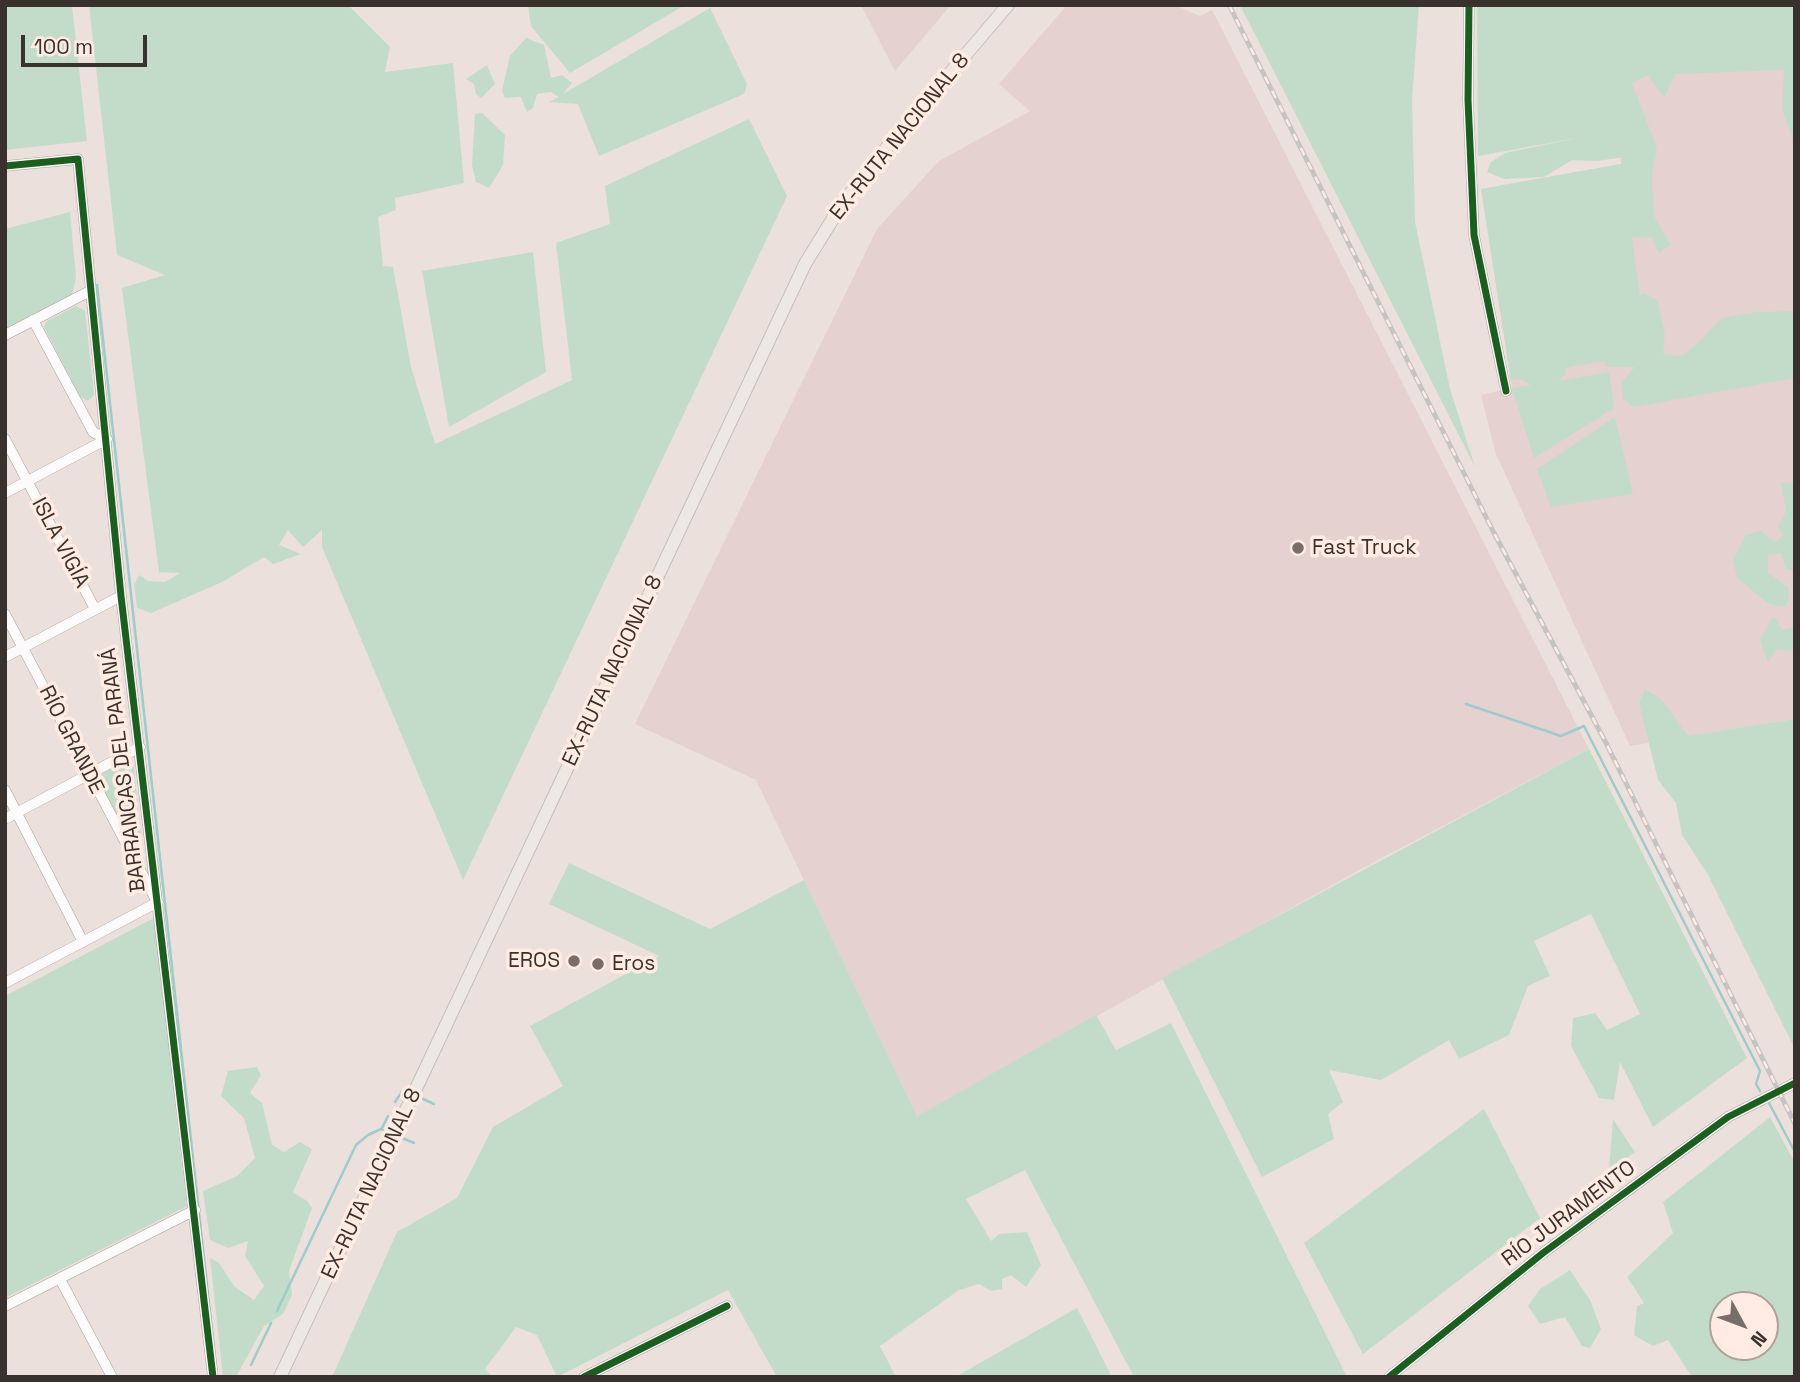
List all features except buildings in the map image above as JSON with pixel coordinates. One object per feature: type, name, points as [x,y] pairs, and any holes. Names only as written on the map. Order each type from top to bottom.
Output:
[{"type":"main road","name":"EX-RUTA NACIONAL 8","points":[[280,1377],[805,264],[842,204],[1009,5]]},
{"type":"street","points":[[1469,5],[1468,100],[1475,235],[1506,391]]},
{"type":"street","name":"BARRANCAS DEL PARANÁ","points":[[5,166],[78,159],[121,596],[195,1210],[212,1377]]},
{"type":"street","points":[[5,335],[90,291]]},
{"type":"street","points":[[33,320],[93,432],[107,439]]},
{"type":"street","name":"ISLA VIGÍA","points":[[5,439],[94,609]]},
{"type":"street","points":[[5,493],[107,439]]},
{"type":"street","points":[[5,657],[121,596]]},
{"type":"street","name":"RÍO GRANDE","points":[[5,614],[158,902]]},
{"type":"street","points":[[5,819],[140,747]]},
{"type":"street","points":[[5,790],[83,942]]},
{"type":"street","points":[[5,969],[8,982],[158,902]]},
{"type":"street","name":"RÍO JURAMENTO","points":[[1389,1377],[1543,1253],[1728,1117],[1795,1083]]},
{"type":"street","points":[[5,1306],[195,1210]]},
{"type":"street","points":[[60,1279],[112,1377]]},
{"type":"street","points":[[584,1377],[727,1306]]},
{"type":"shaded area","points":[[861,5],[951,5],[895,71]]},
{"type":"shaded area","points":[[1067,5],[1174,5],[1200,16],[1212,10],[1589,749],[1363,868],[917,1116],[756,780],[635,724],[877,229],[939,161],[1030,111],[999,84]]},
{"type":"shaded area","points":[[1795,23],[1795,719],[1630,746],[1496,454],[1481,395],[1512,388],[1481,189],[1621,164],[1606,45]]},
{"type":"green space","points":[[5,5],[72,5],[87,141],[5,150]]},
{"type":"green space","points":[[89,5],[348,5],[390,47],[385,72],[453,63],[464,183],[395,198],[396,210],[378,217],[383,266],[393,267],[411,367],[435,444],[572,380],[556,243],[610,224],[605,186],[749,119],[787,196],[463,880],[322,547],[322,530],[303,547],[288,530],[279,545],[301,554],[273,564],[264,557],[222,582],[151,613],[137,608],[134,585],[139,575],[148,581],[165,582],[180,573],[159,572],[122,288],[165,275],[117,255]]},
{"type":"green space","points":[[528,5],[685,5],[570,73],[531,26]]},
{"type":"green space","points":[[1240,5],[1419,5],[1412,100],[1415,222],[1450,389],[1475,467]]},
{"type":"green space","points":[[1477,5],[1795,5],[1795,145],[1782,109],[1784,70],[1675,74],[1664,98],[1648,75],[1632,83],[1657,148],[1652,173],[1654,216],[1671,245],[1659,253],[1651,237],[1632,238],[1640,296],[1644,293],[1657,300],[1665,334],[1663,354],[1680,356],[1694,347],[1722,318],[1758,312],[1795,311],[1795,378],[1634,407],[1623,399],[1621,383],[1635,367],[1605,367],[1605,361],[1565,368],[1566,373],[1558,381],[1609,372],[1614,408],[1534,458],[1512,388],[1531,385],[1520,379],[1511,380],[1481,189],[1621,164],[1623,157],[1598,161],[1572,160],[1544,177],[1504,179],[1487,172],[1491,162],[1505,153],[1577,138],[1478,156]]},
{"type":"green space","points":[[710,8],[747,84],[744,94],[599,156],[578,104],[549,102],[559,97],[551,92],[537,94],[533,108],[527,112],[521,97],[505,98],[502,91],[510,56],[526,38],[544,45],[551,78],[562,75],[572,83],[563,94]]},
{"type":"green space","points":[[487,65],[495,84],[481,98],[476,94],[474,84],[466,79]]},
{"type":"green space","points":[[482,113],[505,135],[503,165],[489,188],[476,182],[472,165],[475,114]]},
{"type":"green space","points":[[70,212],[76,278],[72,295],[5,329],[5,229]]},
{"type":"green space","points":[[533,252],[546,372],[449,427],[422,271]]},
{"type":"green space","points":[[76,306],[85,311],[94,395],[88,401],[80,397],[44,327],[47,321]]},
{"type":"green space","points":[[1615,417],[1633,494],[1551,507],[1537,469]]},
{"type":"green space","points":[[1781,482],[1795,483],[1795,571],[1786,569],[1781,553],[1768,555],[1768,573],[1788,587],[1789,599],[1785,606],[1779,607],[1768,603],[1737,578],[1733,560],[1746,535],[1761,531],[1777,541],[1783,535],[1778,527],[1786,511]]},
{"type":"green space","points":[[1775,617],[1782,630],[1795,627],[1795,648],[1790,651],[1777,649],[1768,662],[1760,640],[1771,619]]},
{"type":"green space","points":[[1645,689],[1661,699],[1688,736],[1795,719],[1795,1049],[1708,875],[1682,835],[1676,803],[1658,780],[1639,703]]},
{"type":"green space","points":[[1589,749],[1747,1058],[1653,1127],[1620,1062],[1614,1100],[1599,1098],[1571,1046],[1573,1018],[1595,1013],[1607,1030],[1640,1014],[1591,914],[1534,941],[1550,976],[1528,986],[1509,1035],[1459,1059],[1449,1040],[1381,1080],[1329,1070],[1343,1102],[1328,1114],[1334,1139],[1262,1177],[1162,978]]},
{"type":"green space","points":[[125,762],[134,767],[141,837],[135,844],[130,843],[97,780],[100,774]]},
{"type":"green space","points":[[569,863],[710,929],[804,880],[917,1116],[1096,1015],[1116,1050],[1171,1023],[1346,1375],[1134,1377],[1025,1170],[966,1199],[991,1241],[999,1234],[1027,1232],[1041,1265],[1026,1287],[1011,1275],[1002,1279],[1002,1289],[991,1291],[979,1284],[959,1290],[880,1346],[896,1377],[777,1377],[728,1290],[557,1377],[537,1335],[516,1327],[485,1369],[492,1377],[332,1377],[397,1232],[457,1198],[493,1127],[563,1086],[530,1026],[659,956],[549,904]]},
{"type":"green space","points":[[154,918],[167,1032],[171,1033],[178,1091],[174,1097],[187,1206],[5,1298],[5,996]]},
{"type":"green space","points":[[257,1067],[261,1075],[250,1093],[262,1103],[272,1145],[284,1152],[300,1142],[312,1149],[293,1192],[307,1201],[312,1208],[289,1271],[292,1295],[283,1314],[264,1326],[236,1377],[223,1377],[210,1258],[219,1263],[235,1287],[254,1300],[264,1286],[245,1256],[248,1241],[228,1248],[210,1240],[203,1191],[237,1176],[255,1158],[244,1118],[221,1096],[228,1071]]},
{"type":"green space","points":[[1484,1109],[1540,1218],[1363,1354],[1304,1243]]},
{"type":"green space","points":[[1770,1117],[1795,1163],[1795,1377],[1692,1377],[1668,1340],[1653,1346],[1634,1335],[1637,1306],[1644,1303],[1627,1277],[1673,1233],[1663,1202]]},
{"type":"green space","points":[[1613,1119],[1635,1152],[1609,1171]]},
{"type":"green space","points":[[1570,1270],[1590,1300],[1601,1329],[1590,1348],[1582,1346],[1565,1317],[1540,1324],[1528,1306],[1540,1289]]},
{"type":"green space","points":[[1077,1308],[1112,1377],[955,1377]]},
{"type":"waterway","points":[[97,285],[213,1340]]},
{"type":"waterway","points":[[1466,704],[1561,736],[1584,726],[1760,1071],[1756,1084],[1760,1091]]},
{"type":"waterway","points":[[395,1102],[403,1090],[408,1092]]},
{"type":"waterway","points":[[421,1098],[434,1104]]},
{"type":"waterway","points":[[1769,1103],[1795,1152]]},
{"type":"waterway","points":[[382,1128],[388,1116]]},
{"type":"waterway","points":[[277,1311],[356,1145],[381,1129],[388,1133]]},
{"type":"waterway","points":[[402,1138],[414,1143]]},
{"type":"waterway","points":[[251,1365],[271,1323]]},
{"type":"railway","points":[[1229,5],[1494,533],[1605,741],[1795,1124]]},
{"type":"cycle path","points":[[1469,5],[1468,100],[1474,235],[1506,391]]},
{"type":"cycle path","points":[[5,166],[78,159],[121,596],[213,1377]]},
{"type":"cycle path","points":[[1389,1377],[1543,1253],[1728,1117],[1795,1083]]},
{"type":"cycle path","points":[[584,1377],[727,1306]]},
{"type":"place","name":"Fast Truck","points":[[1298,548]]},
{"type":"place","name":"EROS","points":[[574,961]]},
{"type":"place","name":"Eros","points":[[598,964]]}]
